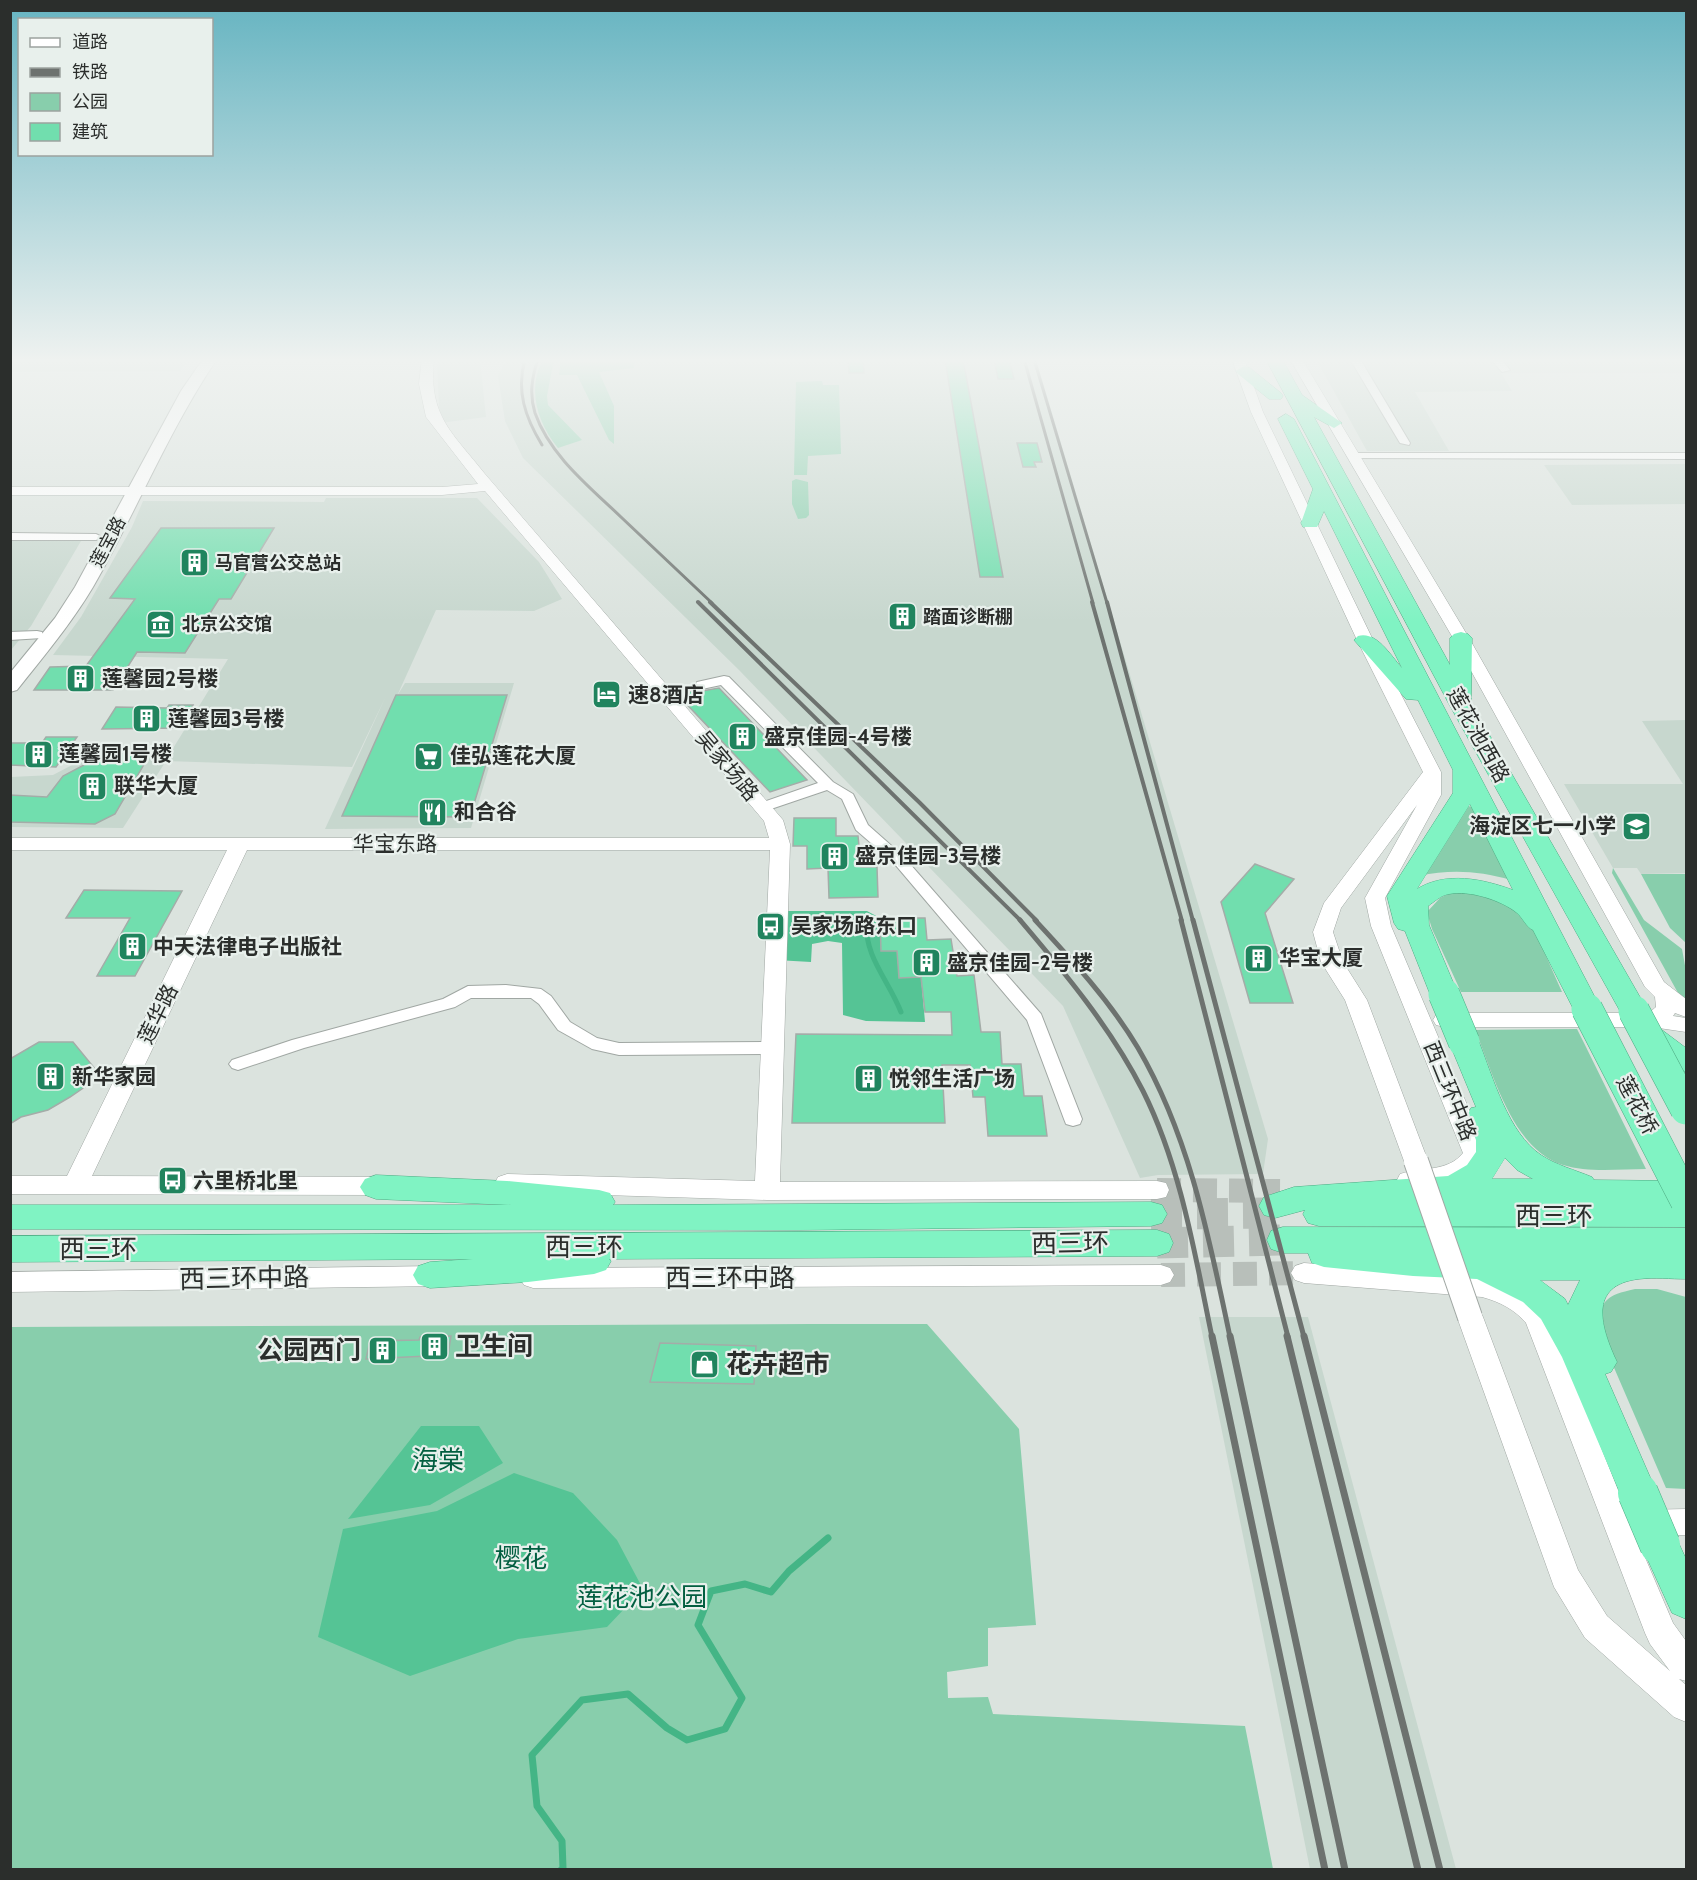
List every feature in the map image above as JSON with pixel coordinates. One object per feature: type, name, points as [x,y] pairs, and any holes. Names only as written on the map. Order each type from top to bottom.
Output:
[{"type":"highway","name":"莲花池西路","points":[[1305,447],[1322,489],[1437,719],[1587,1009]]},
{"type":"highway","name":"莲花池西路","points":[[1313,447],[1644,1020],[1686,1109]]},
{"type":"highway","points":[[1310,523],[1322,489]]},
{"type":"highway","points":[[1460,704],[1461,638]]},
{"type":"highway","points":[[1365,640],[1437,719]]},
{"type":"highway","points":[[1465,770],[1465,793],[1400,896],[1405,916],[1458,1041],[1504,1138],[1515,1152],[1548,1173],[1575,1184],[1627,1192]]},
{"type":"highway","points":[[1438,994],[1416,925],[1415,904],[1425,895],[1443,887],[1459,886],[1495,892],[1526,907],[1549,935]]},
{"type":"highway","name":"莲花桥","points":[[1587,1009],[1686,1201]]},
{"type":"highway","points":[[1644,1020],[1686,1062]]},
{"type":"highway","points":[[1438,1190],[1467,1181],[1482,1170],[1489,1157],[1492,1142],[1458,1041]]},
{"type":"highway","points":[[376,1187],[507,1193],[605,1203],[726,1204],[801,1232]]},
{"type":"highway","points":[[1686,1193],[1438,1190],[1294,1199],[1280,1220],[1360,1259],[1469,1264],[1686,1266]]},
{"type":"highway","name":"西三环","points":[[1280,1220],[1686,1215]]},
{"type":"highway","name":"西三环","points":[[10,1249],[801,1232],[1155,1216]]},
{"type":"highway","name":"西三环","points":[[10,1217],[801,1232]]},
{"type":"highway","name":"西三环","points":[[1280,1220],[1686,1240]]},
{"type":"highway","points":[[430,1275],[528,1269],[598,1261],[730,1260],[801,1232]]},
{"type":"highway","points":[[1469,1264],[1493,1270],[1513,1280],[1535,1293],[1553,1310],[1578,1353],[1647,1492],[1677,1544],[1686,1600]]},
{"type":"highway","points":[[1636,1266],[1603,1279],[1591,1289],[1585,1300],[1585,1316],[1587,1334],[1647,1492]]},
{"type":"main road","name":"莲宝路","points":[[10,686],[62,621],[84,587],[148,447]]},
{"type":"main road","name":"莲宝路","points":[[10,668],[37,635],[69,587],[96,537],[154,447]]},
{"type":"street","name":"吴家场路","points":[[456,447],[488,487],[774,820],[780,844],[767,1191]]},
{"type":"street","name":"莲花池西路","points":[[1274,447],[1365,640],[1432,772]]},
{"type":"street","name":"莲花池西路","points":[[1348,447],[1461,638],[1622,930],[1656,987],[1686,1010]]},
{"type":"street","points":[[1353,456],[1686,456]]},
{"type":"street","points":[[10,491],[442,491],[488,487]]},
{"type":"street","points":[[10,536],[96,537]]},
{"type":"street","points":[[10,636],[37,635]]},
{"type":"street","points":[[702,685],[724,680],[828,785],[848,797],[861,827],[898,859],[1035,1018],[1073,1119]]},
{"type":"street","points":[[1422,1020],[1381,926],[1375,898],[1432,795],[1432,772]]},
{"type":"street","points":[[1432,772],[1331,907],[1323,932],[1332,962],[1356,1000],[1565,1578],[1596,1627],[1686,1706]]},
{"type":"street","points":[[763,807],[828,785]]},
{"type":"street","name":"莲华路","points":[[75,1185],[240,843]]},
{"type":"street","name":"华宝东路","points":[[10,844],[780,844]]},
{"type":"street","points":[[238,1064],[298,1044],[449,1003],[468,992],[479,991],[534,993],[545,1000],[564,1026],[592,1043],[619,1049],[772,1048]]},
{"type":"street","points":[[1644,1020],[1668,1009],[1666,995]]},
{"type":"street","name":"西三环中路","points":[[1280,1220],[1464,1169],[1476,1154],[1422,1020],[1644,1020],[1686,1025]]},
{"type":"street","points":[[10,1185],[376,1187],[461,1182],[767,1191],[1155,1216]]},
{"type":"street","points":[[1304,1274],[1482,1287],[1503,1292],[1527,1305],[1538,1318],[1550,1347],[1616,1523],[1661,1633],[1686,1666]]},
{"type":"street","name":"西三环中路","points":[[10,1282],[430,1275],[469,1278],[806,1279],[1161,1275]]},
{"type":"street","points":[[1616,1523],[1677,1544]]},
{"type":"shaded area","points":[[518,447],[1062,447],[1268,1139],[1263,1174],[1158,1175],[1140,1178],[1063,1006],[739,670],[523,458]]},
{"type":"shaded area","points":[[1365,447],[1447,447],[1449,451],[1367,451]]},
{"type":"shaded area","points":[[1686,464],[1686,504],[1572,505],[1544,465]]},
{"type":"shaded area","points":[[326,498],[477,498],[539,562],[562,599],[534,611],[436,610],[397,696],[405,683],[514,683],[471,828],[325,829],[386,696],[352,767],[166,761],[123,828],[11,827],[11,777],[53,775],[97,752],[172,750],[228,659],[53,655],[81,617],[132,527],[143,501],[324,502]]},
{"type":"shaded area","points":[[11,540],[81,541],[31,626],[11,650]]},
{"type":"shaded area","name":"海淀区七一小学","points":[[1686,720],[1686,873],[1641,874],[1637,868],[1613,868],[1564,784],[1683,784],[1642,721]]},
{"type":"shaded area","points":[[1199,1317],[1308,1317],[1456,1869],[1310,1869]]},
{"type":"green space","points":[[795,447],[841,447],[841,454],[808,456],[807,475],[794,475]]},
{"type":"green space","points":[[796,479],[808,482],[809,515],[806,518],[798,519],[792,504],[792,481]]},
{"type":"green space","points":[[1467,806],[1473,807],[1511,880],[1465,872],[1442,872],[1419,876]]},
{"type":"green space","points":[[1613,868],[1644,920],[1682,949],[1686,971],[1686,1000],[1678,993],[1612,873]]},
{"type":"green space","points":[[1641,874],[1686,874],[1686,943],[1670,928]]},
{"type":"green space","points":[[1454,891],[1491,896],[1529,918],[1562,992],[1461,992],[1432,929],[1427,912],[1440,898]]},
{"type":"green space","points":[[777,911],[867,911],[880,918],[881,951],[897,951],[899,978],[921,977],[925,1022],[866,1021],[843,1015],[842,943],[828,941],[812,944],[811,962],[776,960]]},
{"type":"green space","points":[[1577,1029],[1646,1169],[1583,1169],[1563,1165],[1545,1156],[1530,1143],[1507,1108],[1475,1030]]},
{"type":"green space","points":[[1635,1289],[1657,1289],[1686,1297],[1686,1489],[1666,1488],[1596,1326],[1601,1309],[1607,1300],[1617,1294]]},
{"type":"green space","name":"莲花池公园","points":[[927,1324],[1019,1429],[1036,1625],[988,1628],[988,1666],[947,1672],[948,1698],[988,1697],[993,1714],[1245,1726],[1273,1869],[11,1869],[10,1327]]},
{"type":"green space","name":"海棠","points":[[421,1426],[479,1426],[503,1463],[430,1505],[348,1519]]},
{"type":"green space","name":"樱花","points":[[514,1473],[573,1493],[617,1540],[643,1589],[607,1627],[518,1639],[410,1676],[318,1637],[343,1529],[437,1511]]},
{"type":"building","points":[[959,447],[979,447],[1003,577],[980,577]]},
{"type":"building","points":[[1018,447],[1038,447],[1042,462],[1034,462],[1036,467],[1023,467]]},
{"type":"building","points":[[161,528],[274,528],[231,599],[219,599],[185,653],[137,652],[113,690],[34,690],[50,667],[86,666],[135,599],[110,598]]},
{"type":"building","name":"踏面诊断棚","points":[[905,609],[913,620],[897,623],[890,611]]},
{"type":"building","name":"盛京佳园-4号楼","points":[[719,688],[807,780],[770,792],[678,695],[698,689],[702,691]]},
{"type":"building","name":"佳弘莲花大厦","points":[[396,695],[507,695],[470,817],[342,816]]},
{"type":"building","name":"莲馨园3号楼","points":[[169,705],[193,705],[180,728],[102,729],[116,707],[167,708]]},
{"type":"building","name":"莲馨园1号楼","points":[[46,737],[77,737],[56,767],[10,765],[10,743],[42,743]]},
{"type":"building","name":"联华大厦","points":[[107,753],[137,754],[146,761],[115,814],[95,824],[10,822],[10,795],[47,797],[63,776]]},
{"type":"building","name":"盛京佳园-3号楼","points":[[794,818],[836,818],[836,836],[858,836],[861,867],[877,867],[878,897],[829,898],[828,868],[807,869],[807,846],[793,846]]},
{"type":"building","name":"华宝大厦","points":[[1255,864],[1294,879],[1265,913],[1293,1003],[1250,1003],[1221,902]]},
{"type":"building","name":"中天法律电子出版社","points":[[84,890],[182,891],[135,976],[97,976],[130,918],[66,918]]},
{"type":"building","points":[[880,918],[925,918],[927,940],[951,939],[957,976],[974,975],[981,1032],[1000,1032],[1002,1064],[1021,1064],[1024,1096],[1042,1096],[1047,1136],[988,1136],[985,1097],[973,1097],[970,1065],[942,1065],[945,1123],[792,1123],[796,1034],[952,1035],[951,1012],[925,1012],[921,977],[899,978],[897,951],[881,951]]},
{"type":"building","name":"新华家园","points":[[39,1042],[73,1042],[96,1070],[89,1084],[70,1097],[48,1110],[21,1117],[10,1124],[10,1059]]},
{"type":"building","points":[[451,1336],[448,1355],[366,1359],[370,1341],[419,1340],[420,1337]]},
{"type":"building","name":"花卉超市","points":[[660,1343],[756,1346],[754,1384],[650,1382]]},
{"type":"waterway","points":[[866,921],[869,946],[873,957],[901,1012]]},
{"type":"waterway","points":[[561,1870],[563,1868],[562,1841],[537,1806],[532,1755],[582,1700],[628,1694],[667,1728],[687,1740],[725,1729],[742,1698],[698,1625],[711,1591],[745,1584],[771,1592],[789,1571],[828,1538]]},
{"type":"tunnel","points":[[1157,1190],[1280,1191]]},
{"type":"tunnel","points":[[1151,1214],[1277,1213]]},
{"type":"tunnel","points":[[1157,1243],[1283,1240]]},
{"type":"tunnel","points":[[1161,1275],[1304,1273]]},
{"type":"railway","points":[[554,447],[585,483],[712,603]]},
{"type":"railway","points":[[1049,447],[1093,603]]},
{"type":"railway","points":[[1060,447],[1107,603]]},
{"type":"railway","points":[[698,602],[1020,920]]},
{"type":"railway","points":[[710,602],[920,803],[1037,921]]},
{"type":"railway","points":[[1092,602],[1182,921]]},
{"type":"railway","points":[[1107,602],[1193,921]]},
{"type":"railway","points":[[1020,920],[1102,1023],[1143,1091],[1156,1120],[1177,1181],[1193,1243],[1212,1337]]},
{"type":"railway","points":[[1035,920],[1103,997],[1138,1048],[1156,1082],[1196,1189],[1230,1337]]},
{"type":"railway","points":[[1181,920],[1288,1337]]},
{"type":"railway","points":[[1193,920],[1304,1337]]},
{"type":"railway","points":[[1212,1336],[1325,1870]]},
{"type":"railway","points":[[1230,1336],[1345,1870]]},
{"type":"railway","points":[[1287,1336],[1418,1870]]},
{"type":"railway","points":[[1304,1336],[1440,1870]]},
{"type":"place","name":"马官营公交总站","points":[[194,563]]},
{"type":"place","name":"踏面诊断棚","points":[[902,617]]},
{"type":"place","name":"北京公交馆","points":[[161,624]]},
{"type":"place","name":"莲馨园2号楼","points":[[81,679]]},
{"type":"place","name":"速8酒店","points":[[607,695]]},
{"type":"place","name":"莲馨园3号楼","points":[[147,719]]},
{"type":"place","name":"盛京佳园-4号楼","points":[[743,737]]},
{"type":"place","name":"莲馨园1号楼","points":[[38,754]]},
{"type":"place","name":"佳弘莲花大厦","points":[[429,756]]},
{"type":"place","name":"联华大厦","points":[[93,786]]},
{"type":"place","name":"和合谷","points":[[433,812]]},
{"type":"place","name":"海淀区七一小学","points":[[1637,826]]},
{"type":"place","name":"盛京佳园-3号楼","points":[[834,856]]},
{"type":"place","name":"吴家场路东口","points":[[770,926]]},
{"type":"place","name":"中天法律电子出版社","points":[[132,947]]},
{"type":"place","name":"华宝大厦","points":[[1258,958]]},
{"type":"place","name":"盛京佳园-2号楼","points":[[926,963]]},
{"type":"place","name":"新华家园","points":[[51,1077]]},
{"type":"place","name":"悦邻生活广场","points":[[868,1079]]},
{"type":"place","name":"六里桥北里","points":[[172,1181]]},
{"type":"place","name":"卫生间","points":[[434,1346]]},
{"type":"place","name":"公园西门","points":[[382,1350]]},
{"type":"place","name":"花卉超市","points":[[705,1364]]}]
